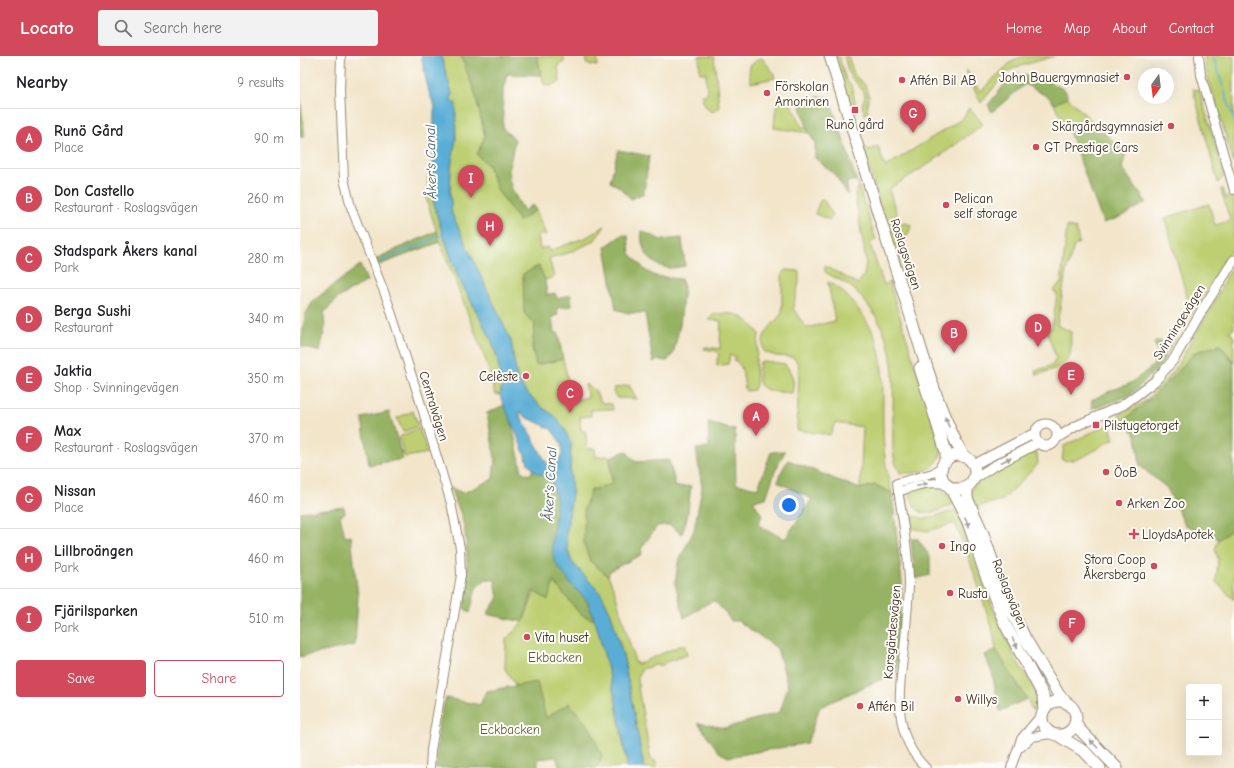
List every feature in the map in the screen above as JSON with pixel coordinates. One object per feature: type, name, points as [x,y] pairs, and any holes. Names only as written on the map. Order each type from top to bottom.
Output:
[{"type":"main road","name":"Roslagsvägen","points":[[824,56],[946,452],[944,464]]},
{"type":"main road","name":"Roslagsvägen","points":[[830,56],[870,189],[924,359],[944,416],[955,439],[968,460]]},
{"type":"main road","name":"Svinningevägen","points":[[1056,438],[1076,426],[1123,405],[1155,381],[1174,359],[1202,310],[1234,260]]},
{"type":"main road","points":[[1035,433],[1035,438],[1038,443],[1048,446],[1053,443],[1057,434],[1054,428],[1046,424],[1040,425],[1035,433],[979,462],[953,456],[944,464],[942,479],[948,486],[958,489],[970,483],[992,467],[1038,443]]},
{"type":"main road","name":"Svinningevägen","points":[[1054,428],[1076,426]]},
{"type":"main road","points":[[968,460],[975,470],[970,483]]},
{"type":"main road","name":"Roslagsvägen","points":[[970,483],[967,498],[983,534],[1006,600],[1032,651],[1058,695],[1066,702]]},
{"type":"main road","name":"Roslagsvägen","points":[[948,486],[968,522],[993,596],[1005,624],[1043,695],[1043,712]]},
{"type":"main road","points":[[1100,768],[1085,752],[1055,735],[1043,725],[1043,712],[1052,702],[1066,702],[1074,710],[1076,724],[1080,730],[1117,768]]},
{"type":"main road","points":[[1055,735],[1063,735],[1070,731],[1076,724]]},
{"type":"street","name":"Centralvägen","points":[[341,56],[341,106],[344,179],[351,207],[380,281],[419,398],[451,503],[460,548],[460,575],[431,750],[430,768]]},
{"type":"street","points":[[1199,56],[1201,75],[1234,190]]},
{"type":"street","name":"Korsgärdesvägen","points":[[926,768],[918,760],[911,746],[902,726],[900,716],[899,693],[908,586],[906,548],[897,483],[933,472],[944,464]]},
{"type":"street","points":[[898,492],[924,484],[936,483],[948,486]]},
{"type":"street","points":[[1011,768],[1021,739],[1043,712]]},
{"type":"street","points":[[1016,752],[1032,737],[1055,735]]},
{"type":"green space","points":[[441,56],[461,56],[475,93],[485,136],[477,155],[488,165],[498,191],[519,221],[536,210],[546,235],[538,235],[540,249],[548,247],[549,251],[587,237],[605,226],[594,241],[568,253],[549,258],[554,277],[545,280],[539,266],[523,274],[524,287],[535,325],[532,347],[536,365],[563,359],[568,380],[557,382],[560,396],[569,394],[571,401],[588,397],[585,384],[595,390],[602,403],[612,404],[613,410],[591,410],[591,416],[580,417],[581,430],[586,432],[587,449],[595,448],[596,457],[610,457],[612,484],[590,561],[608,576],[614,589],[635,662],[638,664],[684,644],[687,655],[666,662],[663,665],[655,665],[642,669],[638,677],[638,687],[651,760],[656,761],[657,768],[644,768],[624,659],[611,614],[602,595],[572,562],[568,551],[566,535],[572,493],[570,467],[571,444],[565,430],[556,417],[543,408],[525,391],[517,378],[511,341],[452,214],[450,194],[451,167],[456,138],[451,101],[452,94]]},
{"type":"green space","points":[[461,56],[537,56],[541,75],[507,74],[503,89],[503,129],[515,139],[509,171],[511,185],[524,211],[532,205],[536,210],[519,221],[498,191],[488,165],[477,155],[485,136],[475,93]]},
{"type":"green space","points":[[537,56],[564,56],[564,62],[558,65],[560,82],[550,86],[544,84]]},
{"type":"green space","points":[[586,56],[598,56],[597,66],[587,64]]},
{"type":"green space","points":[[699,56],[714,56],[719,106],[717,110],[711,112],[704,104],[701,95],[707,95],[706,73],[700,73]]},
{"type":"green space","points":[[833,56],[839,56],[846,80],[851,85],[856,106],[851,107],[841,84]]},
{"type":"green space","points":[[844,56],[848,56],[855,76],[865,85],[869,96],[867,104],[868,111],[865,115],[862,105],[865,96],[850,75]]},
{"type":"green space","points":[[1022,56],[1055,56],[1014,68],[1004,75],[981,103],[965,71],[967,70],[975,87],[978,87],[981,91],[1010,63]]},
{"type":"green space","points":[[1204,56],[1234,56],[1234,164],[1206,70]]},
{"type":"green space","points":[[761,57],[773,72],[775,78],[751,83],[749,75],[750,66]]},
{"type":"green space","points":[[1018,74],[1044,80],[1065,90],[1068,97],[1054,104],[1050,98],[1025,84],[992,112],[988,105],[1009,79]]},
{"type":"green space","points":[[1193,89],[1199,90],[1224,174],[1224,177],[1218,183]]},
{"type":"green space","points":[[300,95],[305,137],[300,137]]},
{"type":"green space","points":[[818,97],[829,97],[850,159],[848,161],[855,181],[847,182],[848,195],[835,175],[815,158],[815,143],[809,133],[800,104]]},
{"type":"green space","points":[[1068,97],[1096,125],[1069,131],[1054,104]]},
{"type":"green space","points":[[778,101],[789,102],[795,110],[802,127],[807,127],[809,133],[774,128],[775,113]]},
{"type":"green space","points":[[969,108],[983,124],[932,162],[889,189],[899,222],[912,225],[900,252],[899,270],[863,147],[870,150],[878,146],[885,167],[962,119]]},
{"type":"green space","points":[[1096,125],[1126,153],[1122,168],[1146,202],[1126,214],[1103,223],[1069,131]]},
{"type":"green space","points":[[618,150],[649,156],[644,193],[631,199],[618,186],[610,182]]},
{"type":"green space","points":[[850,159],[858,185],[855,181],[848,161]]},
{"type":"green space","points":[[429,169],[433,170],[430,190],[440,226],[458,277],[491,339],[497,357],[502,386],[500,395],[495,394],[486,361],[440,242],[426,198]]},
{"type":"green space","points":[[859,186],[876,240],[872,241],[870,244],[884,285],[889,282],[942,451],[939,458],[931,468],[921,472],[900,473],[895,462],[893,444],[892,364],[890,350],[879,322],[870,308],[856,292],[848,285],[825,272],[825,266],[858,284],[864,275],[866,262],[855,194]]},
{"type":"green space","points":[[1221,189],[1223,189],[1226,198],[1233,197],[1234,200],[1234,248],[1225,259],[1205,294],[1172,343],[1165,342],[1190,308],[1165,218],[1209,204],[1215,225],[1230,221]]},
{"type":"green space","points":[[823,199],[833,215],[830,220],[815,214],[820,201]]},
{"type":"green space","points":[[1067,226],[1076,229],[1079,243],[1074,246],[1066,272],[1057,325],[1071,332],[1071,352],[1065,362],[1061,365],[1037,375],[1035,371],[1053,365],[1056,357],[1046,330],[1052,328],[1057,294],[1053,290],[1061,283]]},
{"type":"green space","points":[[437,231],[440,242],[379,265],[375,259]]},
{"type":"green space","points":[[642,231],[661,240],[682,238],[685,266],[669,268],[662,267],[651,260],[642,244]]},
{"type":"green space","points":[[622,235],[628,236],[630,253],[645,270],[655,276],[681,279],[684,287],[680,325],[673,354],[667,361],[657,360],[653,362],[645,313],[628,313],[616,309],[605,247]]},
{"type":"green space","points":[[360,265],[367,281],[338,298],[324,313],[325,328],[320,352],[301,346],[305,315],[313,301]]},
{"type":"green space","points":[[539,266],[545,280],[547,295],[555,293],[557,298],[571,295],[572,306],[557,308],[558,315],[552,317],[554,333],[558,333],[563,359],[536,365],[532,347],[535,325],[524,313],[523,274]]},
{"type":"green space","points":[[1234,266],[1234,329],[1229,331],[1234,337],[1234,362],[1220,345],[1195,352],[1176,374],[1151,398],[1123,421],[1119,415],[1145,401],[1173,372],[1214,303],[1226,277]]},
{"type":"green space","points":[[785,270],[799,271],[799,282],[793,308],[806,328],[835,321],[828,282],[840,289],[847,296],[861,313],[873,332],[881,359],[883,381],[884,444],[892,493],[875,485],[860,489],[863,427],[835,423],[830,435],[797,430],[798,364],[793,357],[776,356],[764,352],[763,346],[763,340],[767,331],[782,313],[782,274]]},
{"type":"green space","points":[[714,314],[740,316],[748,321],[759,333],[756,361],[756,384],[754,390],[746,391],[741,366],[734,360],[736,357],[730,355],[728,364],[717,366],[719,354],[716,351],[704,349],[707,347],[720,349],[721,321],[709,320]]},
{"type":"green space","points":[[1157,341],[1172,343],[1161,364],[1132,394],[1100,407],[1091,408],[1092,400],[1131,383],[1153,366],[1158,352],[1154,343]]},
{"type":"green space","points":[[1220,345],[1234,362],[1234,528],[1219,539],[1185,525],[1167,488],[1140,466],[1136,435],[1123,421],[1151,398],[1176,374],[1195,352]]},
{"type":"green space","points":[[764,361],[785,364],[793,378],[792,393],[768,390],[761,386],[759,382],[759,367],[760,362]]},
{"type":"green space","points":[[629,385],[637,399],[617,398],[613,392],[614,388]]},
{"type":"green space","points":[[504,405],[511,420],[522,472],[530,475],[533,469],[551,478],[557,501],[552,545],[571,584],[588,602],[594,620],[580,614],[554,582],[548,600],[533,591],[523,622],[487,614],[498,598],[495,580],[486,579],[476,588],[470,613],[464,608],[467,571],[465,532],[463,520],[449,487],[463,493],[493,479],[495,458],[487,413]]},
{"type":"green space","points":[[413,411],[418,426],[403,432],[397,418]]},
{"type":"green space","points":[[389,412],[403,459],[369,465],[362,418]]},
{"type":"green space","points":[[708,423],[735,430],[736,484],[758,488],[771,452],[785,451],[775,471],[766,498],[753,501],[762,515],[758,525],[785,539],[812,499],[778,482],[779,476],[788,460],[860,489],[875,485],[892,493],[902,583],[897,672],[820,707],[807,743],[728,757],[719,752],[698,723],[725,728],[780,712],[788,686],[777,648],[738,621],[731,621],[714,601],[684,618],[675,583],[678,563],[694,530],[702,488],[696,449],[709,448]]},
{"type":"green space","points":[[1107,425],[1111,428],[1114,440],[1081,458],[1068,461],[1062,460],[1064,446]]},
{"type":"green space","points":[[419,428],[428,453],[405,457],[399,437]]},
{"type":"green space","points":[[626,451],[636,462],[669,460],[676,487],[691,486],[687,518],[682,534],[669,525],[657,526],[641,549],[642,554],[610,571],[608,576],[590,561],[584,544],[584,509],[591,490],[612,484],[610,457]]},
{"type":"green space","points":[[1031,452],[1037,453],[1038,464],[1003,500],[980,506],[977,509],[970,496],[973,487],[985,475]]},
{"type":"green space","points":[[934,486],[944,490],[954,504],[926,513],[916,509],[910,493],[920,488]]},
{"type":"green space","points":[[905,495],[909,508],[905,523],[902,497]]},
{"type":"green space","points":[[344,507],[345,513],[340,515],[345,537],[351,536],[358,596],[355,645],[300,657],[300,512]]},
{"type":"green space","points":[[957,510],[999,623],[1019,665],[1035,691],[1036,704],[1033,711],[996,650],[993,632],[981,594],[955,523],[928,531],[910,528],[912,517],[915,516],[925,519]]},
{"type":"green space","points":[[1234,528],[1234,600],[1216,582],[1218,559],[1215,549],[1219,539]]},
{"type":"green space","points":[[911,539],[918,539],[930,557],[930,575],[915,579]]},
{"type":"green space","name":"Ekbacken","points":[[546,562],[589,605],[597,627],[615,697],[627,766],[615,768],[590,768],[538,726],[505,669],[506,639],[523,622]]},
{"type":"green space","points":[[996,650],[1027,699],[1000,711],[992,673],[985,655]]},
{"type":"green space","name":"Eckbacken","points":[[537,682],[546,718],[569,703],[591,729],[602,756],[597,768],[560,768],[556,757],[538,759],[538,768],[436,768],[439,720],[446,698],[480,705],[486,691]]},
{"type":"water","points":[[421,56],[441,56],[452,94],[451,101],[456,103],[456,138],[451,167],[450,194],[452,214],[511,341],[517,378],[525,391],[543,408],[556,417],[565,430],[571,444],[570,467],[572,493],[566,535],[568,551],[572,562],[602,595],[611,614],[624,659],[644,768],[628,768],[615,697],[597,627],[588,602],[571,584],[554,561],[552,545],[557,501],[551,479],[545,475],[536,473],[528,463],[500,395],[502,386],[497,357],[491,339],[458,277],[440,226],[430,190],[434,166],[435,106],[428,88]],"holes":[[[520,412],[526,417],[551,429],[561,443],[562,455],[558,462],[547,464],[519,413]]]},
{"type":"waterway","points":[[1213,56],[1234,120]]},
{"type":"waterway","points":[[381,261],[443,235]]},
{"type":"place","name":"John Bauergymnasiet","points":[[1127,77]]},
{"type":"place","name":"Aftén Bil AB","points":[[902,80]]},
{"type":"place","name":"Förskolan Amorinen","points":[[767,93]]},
{"type":"place","name":"Runö gård","points":[[855,110]]},
{"type":"place","name":"Skärgårdsgymnasiet","points":[[1171,126]]},
{"type":"place","name":"Nissan","points":[[913,133]]},
{"type":"place","name":"GT Prestige Cars","points":[[1036,147]]},
{"type":"place","name":"Fjärilsparken","points":[[471,198]]},
{"type":"place","name":"Pelican self storage","points":[[946,205]]},
{"type":"place","name":"Lillbroängen","points":[[490,246]]},
{"type":"place","name":"Berga Sushi","points":[[1038,347]]},
{"type":"place","name":"Don Castello","points":[[954,353]]},
{"type":"place","name":"Celèste","points":[[526,376]]},
{"type":"place","name":"Jaktia","points":[[1071,395]]},
{"type":"place","name":"Stadspark Åkers kanal","points":[[570,413]]},
{"type":"place","name":"Pilstugetorget","points":[[1096,425]]},
{"type":"place","name":"Runö Gård","points":[[756,436]]},
{"type":"place","name":"ÖoB","points":[[1106,472]]},
{"type":"place","name":"Arken Zoo","points":[[1119,503]]},
{"type":"place","name":"LloydsApotek","points":[[1134,534]]},
{"type":"place","name":"Ingo","points":[[942,546]]},
{"type":"place","name":"Stora Coop Åkersberga","points":[[1154,566]]},
{"type":"place","name":"Rusta","points":[[950,593]]},
{"type":"place","name":"Vita huset","points":[[527,637]]},
{"type":"place","name":"Max","points":[[1072,643]]},
{"type":"place","name":"Willys","points":[[958,699]]},
{"type":"place","name":"Aftén Bil","points":[[860,706]]},
{"type":"water label","name":"Åker's Canal","points":[[431,162]]},
{"type":"water label","name":"Åker's Canal","points":[[550,484]]}]
